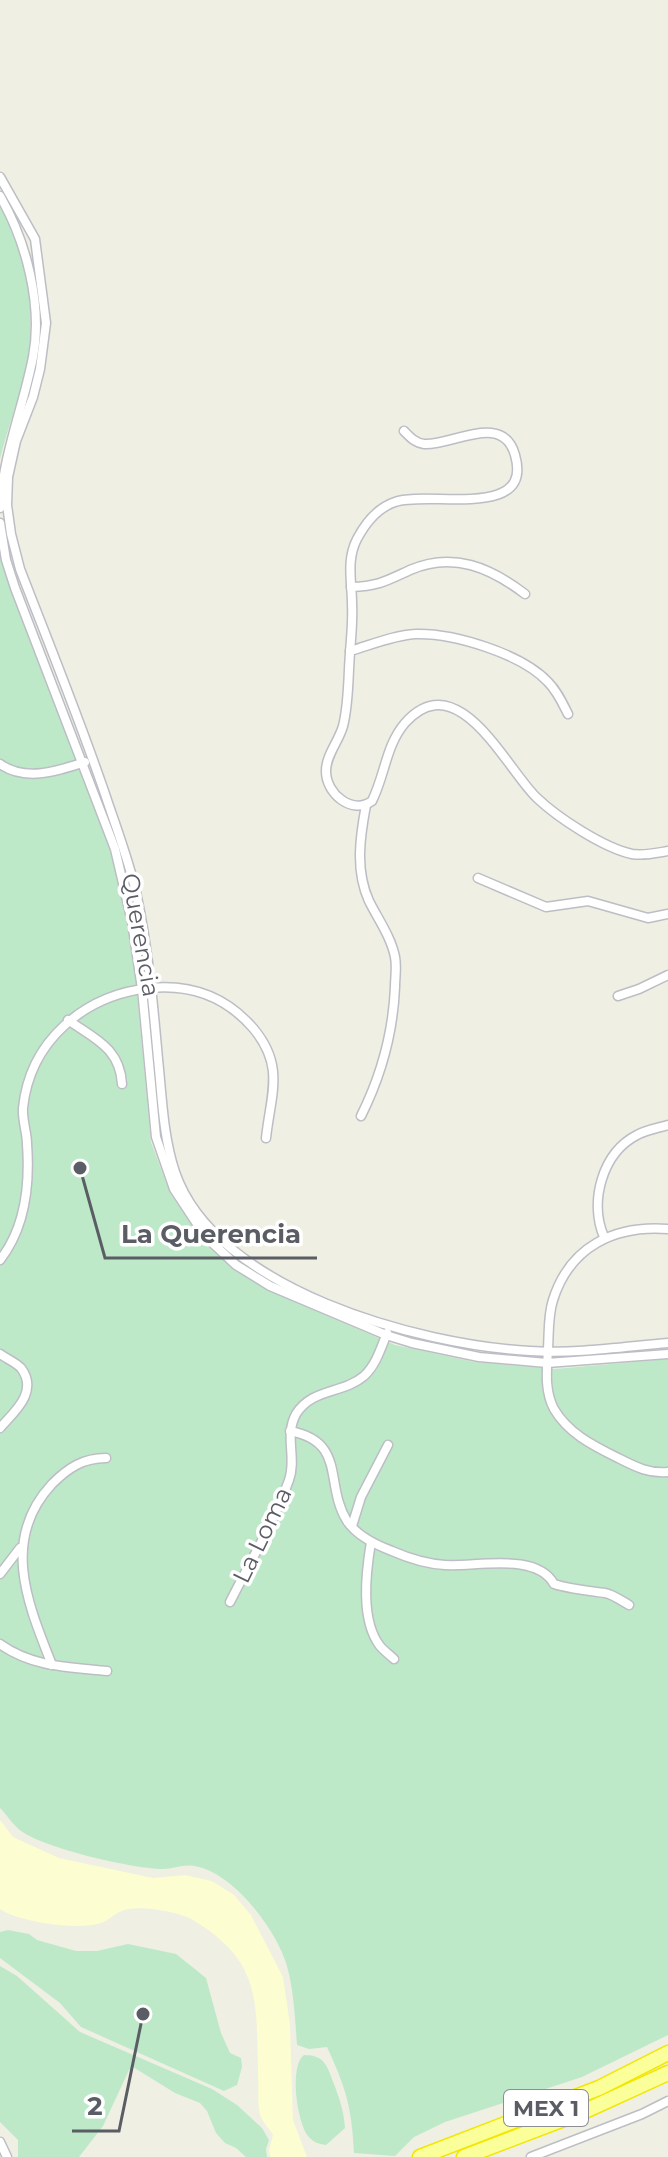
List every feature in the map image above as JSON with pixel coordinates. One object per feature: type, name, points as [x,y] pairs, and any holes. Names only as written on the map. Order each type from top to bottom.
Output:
[{"type":"highway","name":"MEX 1","points":[[420,2157],[591,2091],[668,2053]]},
{"type":"highway","name":"MEX 1","points":[[464,2157],[585,2111],[668,2073]]},
{"type":"street","name":"Querencia","points":[[0,177],[35,239],[46,323],[33,397],[5,477],[11,534],[20,569],[126,851],[152,988],[166,1137],[176,1176],[194,1209],[209,1230],[227,1247],[272,1279],[390,1325],[455,1342],[548,1352],[668,1343]]},
{"type":"street","points":[[0,197],[9,192]]},
{"type":"street","name":"Querencia","points":[[0,197],[13,218],[25,256],[36,325],[34,354],[0,508]]},
{"type":"street","points":[[404,431],[414,441],[425,444],[486,432],[498,434],[514,450],[517,476],[509,489],[491,498],[409,500],[384,507],[364,526],[350,559],[350,651],[346,712],[343,729],[327,763],[327,779],[338,799],[354,806],[372,801],[390,747],[400,730],[419,710],[439,705],[470,718],[481,727],[528,789],[578,828],[634,854],[668,851]]},
{"type":"street","name":"Querencia","points":[[0,523],[6,560],[118,861],[132,922],[142,989],[156,1137],[174,1189],[205,1236],[236,1265],[270,1286],[386,1335],[454,1353],[547,1363],[668,1354]]},
{"type":"street","points":[[351,587],[389,582],[432,562],[459,561],[503,578],[525,594]]},
{"type":"street","points":[[350,651],[414,634],[437,634],[468,640],[497,651],[546,679],[568,714]]},
{"type":"street","points":[[0,764],[20,773],[39,774],[93,759]]},
{"type":"street","points":[[361,1116],[385,1061],[391,1038],[395,969],[391,946],[362,880],[360,838],[366,805]]},
{"type":"street","points":[[478,878],[546,907],[588,901],[648,918],[668,914]]},
{"type":"street","points":[[618,996],[668,975]]},
{"type":"street","points":[[0,1260],[12,1245],[23,1216],[28,1181],[23,1111],[31,1069],[51,1038],[68,1020],[113,997],[142,989],[184,987],[207,993],[244,1018],[262,1039],[274,1064],[266,1138]]},
{"type":"street","points":[[68,1020],[114,1054],[119,1063],[122,1084]]},
{"type":"street","points":[[604,1237],[597,1207],[609,1161],[637,1135],[668,1125]]},
{"type":"street","points":[[668,1229],[621,1231],[604,1237],[585,1251],[560,1283],[549,1316],[547,1363],[550,1400],[570,1430],[640,1469],[653,1473],[668,1472]]},
{"type":"street","points":[[390,1325],[377,1358],[362,1377],[305,1402],[297,1412],[290,1431],[303,1433],[323,1446],[330,1460],[340,1503],[352,1526],[371,1542],[410,1558],[442,1565],[531,1565],[549,1575],[554,1584],[597,1594],[606,1593],[629,1605]]},
{"type":"street","points":[[386,1335],[396,1331],[436,1342],[455,1342]]},
{"type":"street","points":[[479,1357],[497,1354],[534,1358],[548,1352]]},
{"type":"street","points":[[0,1354],[21,1368],[27,1386],[22,1405],[0,1428]]},
{"type":"street","name":"La Loma","points":[[230,1602],[289,1481],[290,1431]]},
{"type":"street","points":[[352,1526],[361,1497],[388,1445]]},
{"type":"street","points":[[0,1574],[20,1548],[30,1519],[49,1487],[76,1464],[90,1458],[106,1458]]},
{"type":"street","points":[[371,1542],[367,1563],[368,1617],[381,1647],[394,1659]]},
{"type":"street","points":[[20,1548],[26,1594],[52,1665]]},
{"type":"street","points":[[0,1644],[22,1658],[107,1671]]},
{"type":"street","points":[[531,2157],[668,2101]]},
{"type":"street","points":[[0,2142],[7,2157]]},
{"type":"shaded area","points":[[0,203],[22,258],[31,319],[28,358],[0,459]]},
{"type":"shaded area","points":[[0,552],[113,851],[134,962],[151,1142],[170,1193],[203,1242],[234,1269],[272,1292],[395,1345],[474,1362],[555,1369],[668,1359],[668,2035],[582,2077],[445,2122],[414,2137],[395,2156],[354,2153],[350,2110],[334,2061],[327,2047],[309,2049],[297,2045],[291,1986],[282,1952],[263,1920],[237,1890],[208,1870],[194,1866],[149,1868],[49,1844],[21,1831],[0,1808]]},
{"type":"shaded area","points":[[8,1930],[76,1951],[97,1951],[128,1944],[176,1954],[206,1978],[221,2033],[230,2053],[241,2058],[237,2085],[224,2091],[81,2027],[60,2003],[0,1958],[0,1932]]},
{"type":"shaded area","points":[[0,1966],[17,1976],[80,2032],[212,2089],[237,2105],[262,2128],[269,2140],[267,2157],[246,2157],[225,2143],[200,2103],[175,2093],[133,2067],[103,2126],[79,2157],[18,2157],[18,2140],[0,2122]]},
{"type":"shaded area","points":[[304,2055],[317,2057],[325,2063],[341,2106],[345,2128],[326,2145],[310,2138],[301,2119],[296,2082],[299,2061]]},
{"type":"sand","points":[[0,1820],[13,1837],[59,1858],[153,1878],[185,1875],[212,1881],[234,1895],[251,1915],[283,1977],[290,2024],[293,2120],[307,2157],[270,2157],[273,2135],[261,2118],[259,2105],[255,2004],[251,1985],[232,1952],[193,1920],[169,1912],[129,1909],[101,1923],[64,1926],[20,1918],[0,1909]]},
{"type":"place","name":"La Querencia","points":[[80,1168]]},
{"type":"place","name":"2","points":[[143,2014]]}]
